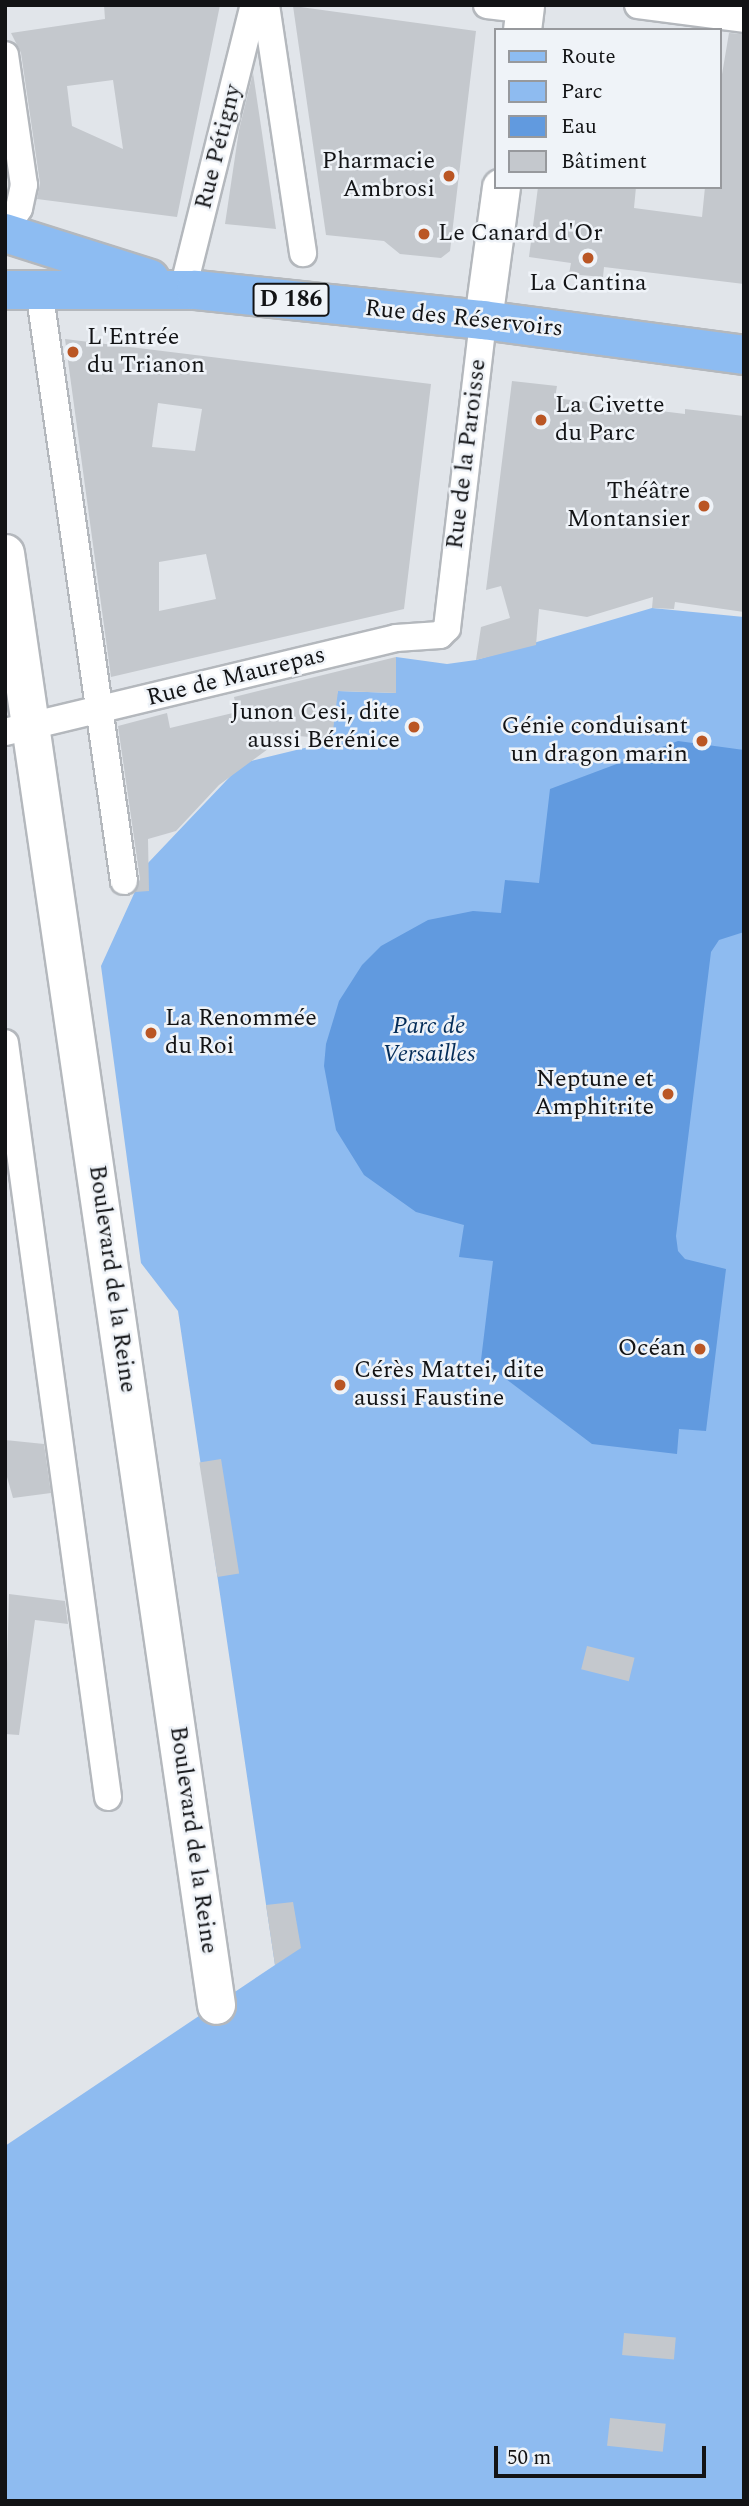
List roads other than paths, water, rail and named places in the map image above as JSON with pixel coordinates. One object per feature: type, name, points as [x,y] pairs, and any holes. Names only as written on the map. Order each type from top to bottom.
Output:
[{"type":"main road","name":"Rue des Réservoirs","points":[[6,233],[183,289]]},
{"type":"main road","points":[[6,233],[16,286]]},
{"type":"main road","name":"Rue des Réservoirs","points":[[16,286],[183,289],[483,320],[744,355]]},
{"type":"street","name":"Rue Pétigny","points":[[183,289],[254,5]]},
{"type":"street","points":[[267,5],[303,253]]},
{"type":"street","points":[[487,5],[524,15]]},
{"type":"street","points":[[638,5],[744,19]]},
{"type":"street","points":[[5,55],[24,185],[19,208],[6,233]]},
{"type":"street","name":"Rue de la Paroisse","points":[[440,635],[447,628],[501,189]]},
{"type":"street","points":[[16,286],[100,710],[124,881]]},
{"type":"street","name":"Boulevard de la Reine","points":[[5,553],[19,729],[216,2005]]},
{"type":"street","name":"Rue de Maurepas","points":[[19,729],[396,638],[440,635]]},
{"type":"street","points":[[5,1043],[108,1797]]},
{"type":"water","points":[[678,741],[744,750],[744,932],[719,940],[711,952],[676,1236],[678,1251],[685,1259],[726,1269],[706,1431],[679,1429],[677,1454],[592,1444],[481,1360],[493,1261],[459,1257],[464,1225],[416,1212],[364,1175],[336,1130],[324,1066],[326,1044],[339,1001],[362,965],[381,946],[428,920],[473,911],[501,913],[505,880],[539,883],[550,789]]},
{"type":"place","name":"Pharmacie Ambrosi","points":[[449,176]]},
{"type":"place","name":"Le Canard d'Or","points":[[424,234]]},
{"type":"place","name":"La Cantina","points":[[588,258]]},
{"type":"place","name":"L'Entrée du Trianon","points":[[73,352]]},
{"type":"place","name":"La Civette du Parc","points":[[541,420]]},
{"type":"place","name":"Théâtre Montansier","points":[[704,506]]},
{"type":"place","name":"Junon Cesi, dite aussi Bérénice","points":[[414,727]]},
{"type":"place","name":"Génie conduisant un dragon marin","points":[[702,741]]},
{"type":"place","name":"La Renommée du Roi","points":[[151,1033]]},
{"type":"place","name":"Neptune et Amphitrite","points":[[668,1094]]},
{"type":"place","name":"Océan","points":[[700,1349]]},
{"type":"place","name":"Cérès Mattei, dite aussi Faustine","points":[[340,1385]]},
{"type":"park label","name":"Parc de Versailles","points":[[429,1041]]}]
